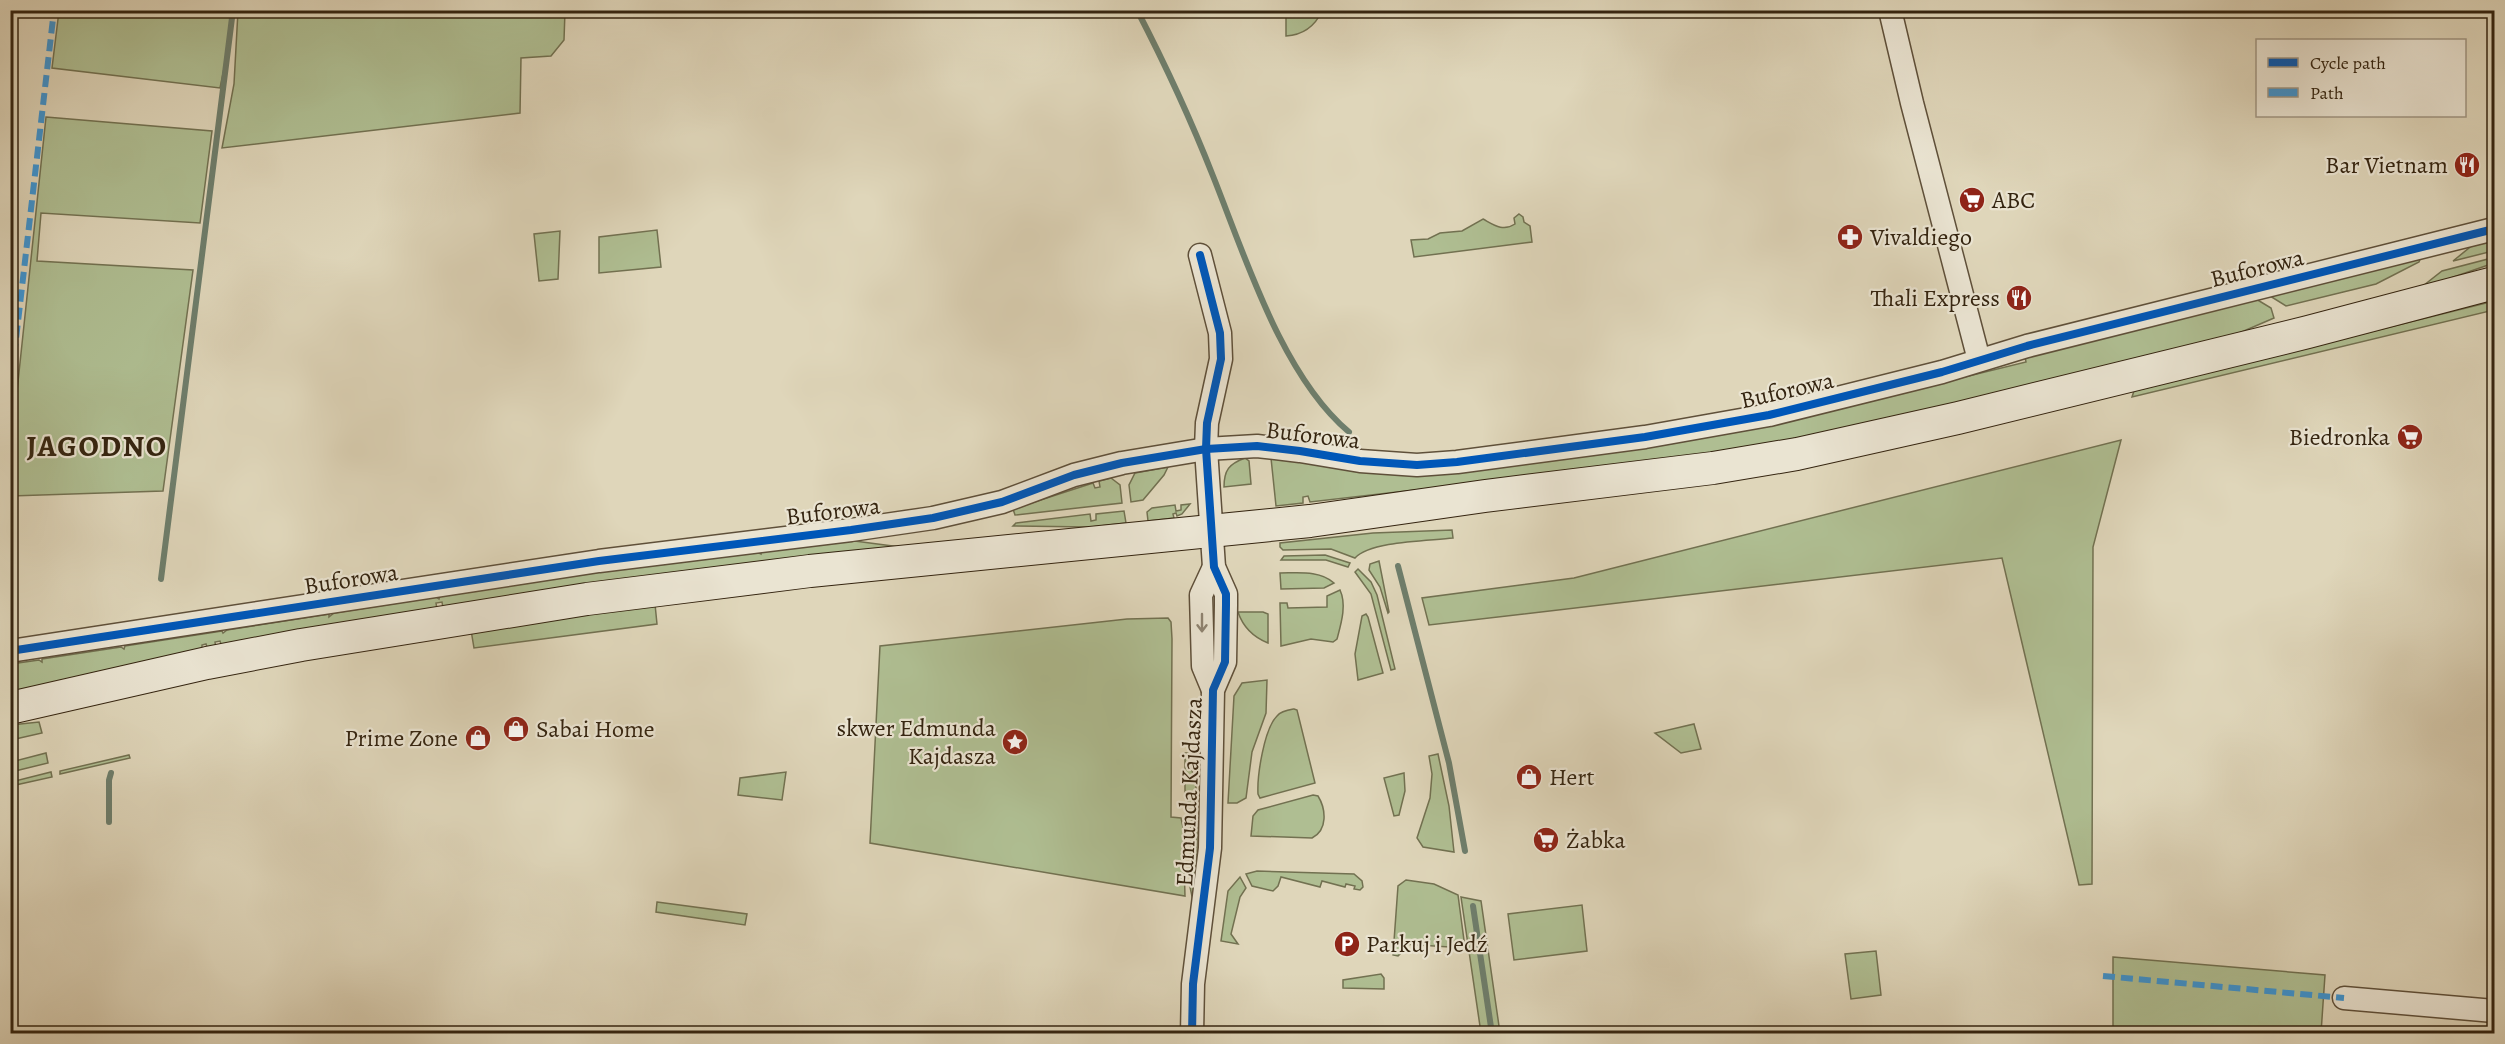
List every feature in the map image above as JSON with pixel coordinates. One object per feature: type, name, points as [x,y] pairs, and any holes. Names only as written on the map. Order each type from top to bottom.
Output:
[{"type":"main road","points":[[10,708],[207,663],[301,645],[587,599],[810,571],[1310,521],[1485,496],[1713,468],[1797,454],[1923,426],[2494,283]]},
{"type":"street","points":[[1890,10],[1979,360]]},
{"type":"street","name":"Buforowa","points":[[10,651],[547,568],[933,518],[1002,502],[1052,482],[1112,465],[1206,449],[1257,446],[1360,461],[1417,465],[1645,438],[1769,415],[1942,372],[2049,340],[2494,229]]},
{"type":"street","name":"Edmunda Kajdasza","points":[[1192,1034],[1193,984],[1210,848],[1214,690],[1203,666],[1201,595],[1214,567],[1206,449],[1207,423],[1221,359],[1220,333],[1200,255]]},
{"type":"street","points":[[2344,998],[2494,1011]]},
{"type":"green space","points":[[1294,10],[1322,11],[1308,29],[1286,36],[1286,13]]},
{"type":"green space","points":[[59,11],[234,11],[220,88],[52,68]]},
{"type":"green space","points":[[238,11],[565,11],[564,40],[551,56],[521,58],[520,113],[222,148],[234,84]]},
{"type":"green space","points":[[46,117],[212,131],[200,223],[41,213],[37,261],[193,270],[163,491],[11,496],[11,448]]},
{"type":"green space","points":[[1519,214],[1530,226],[1532,242],[1414,257],[1411,240],[1428,239],[1440,233],[1462,231],[1483,219],[1499,227],[1511,226],[1515,224],[1514,218]]},
{"type":"green space","points":[[657,230],[661,267],[599,273],[599,237]]},
{"type":"green space","points":[[560,231],[558,279],[539,281],[534,234]]},
{"type":"green space","points":[[2493,239],[2493,251],[2453,261],[2474,244]]},
{"type":"green space","points":[[2421,257],[2419,262],[2376,284],[2286,306],[2270,296]]},
{"type":"green space","points":[[2492,258],[2494,263],[2419,289],[2442,271]]},
{"type":"green space","points":[[2256,299],[2271,308],[2274,318],[2223,340],[1851,430],[1633,465],[1310,502],[1308,496],[1303,497],[1303,503],[1276,506],[1271,458],[1274,457],[1383,474],[1431,475],[1669,444],[1777,423],[2026,362],[2025,357]]},
{"type":"green space","points":[[2494,301],[2494,310],[2132,397],[2134,391]]},
{"type":"green space","points":[[2121,440],[2093,547],[2092,884],[2079,885],[2002,558],[1429,625],[1422,598],[1574,578]]},
{"type":"green space","points":[[1245,458],[1249,461],[1251,484],[1224,487],[1228,468]]},
{"type":"green space","points":[[1168,467],[1143,500],[1131,502],[1129,485],[1135,473]]},
{"type":"green space","points":[[1111,478],[1120,485],[1122,503],[1015,515],[1013,509],[1093,483],[1095,488],[1100,487],[1099,481]]},
{"type":"green space","points":[[1190,504],[1182,514],[1177,516],[1176,513],[1173,514],[1174,518],[1148,521],[1147,512],[1152,508],[1175,505],[1176,511],[1181,510],[1181,505]]},
{"type":"green space","points":[[1124,511],[1126,523],[1091,527],[1013,526],[1016,523],[1090,514],[1091,521],[1096,520],[1096,514]]},
{"type":"green space","points":[[1452,530],[1453,538],[1386,545],[1363,552],[1355,558],[1331,549],[1283,550],[1280,547],[1280,543],[1373,533]]},
{"type":"green space","points":[[847,540],[908,548],[443,608],[442,602],[436,603],[437,609],[222,647],[220,641],[215,642],[216,649],[208,650],[206,644],[202,645],[202,652],[11,694],[11,664],[39,660],[42,662],[42,659],[121,647],[124,649],[125,646],[222,631],[223,633],[227,630],[329,614],[329,617],[334,613],[436,597],[439,599],[440,596],[634,567],[757,552],[761,554],[761,550]]},
{"type":"green space","points":[[1325,555],[1350,563],[1348,567],[1326,560],[1281,560],[1284,556]]},
{"type":"green space","points":[[1379,561],[1388,613],[1380,587],[1369,570],[1370,564]]},
{"type":"green space","points":[[1358,569],[1371,582],[1377,595],[1395,669],[1391,670],[1371,594],[1355,572]]},
{"type":"green space","points":[[1280,573],[1316,574],[1334,583],[1324,588],[1281,589]]},
{"type":"green space","points":[[1340,590],[1343,608],[1337,639],[1333,642],[1311,639],[1281,646],[1280,603],[1287,603],[1288,608],[1327,607],[1327,596]]},
{"type":"green space","points":[[655,604],[657,624],[474,648],[471,630]]},
{"type":"green space","points":[[1238,612],[1268,614],[1268,643],[1249,631]]},
{"type":"green space","points":[[1366,614],[1383,673],[1358,680],[1355,654],[1362,616]]},
{"type":"green space","name":"skwer Edmunda Kajdasza","points":[[1168,618],[1171,622],[1172,639],[1171,817],[1181,818],[1183,827],[1185,896],[870,843],[880,646],[1127,619]]},
{"type":"green space","points":[[1267,680],[1266,713],[1252,752],[1246,798],[1237,803],[1228,803],[1234,696],[1242,683]]},
{"type":"green space","points":[[1297,710],[1315,783],[1260,798],[1258,794],[1259,776],[1268,731],[1279,714]]},
{"type":"green space","points":[[39,722],[42,733],[11,740],[11,725]]},
{"type":"green space","points":[[1694,724],[1701,749],[1681,753],[1655,733]]},
{"type":"green space","points":[[46,753],[48,763],[11,772],[11,762]]},
{"type":"green space","points":[[1185,753],[1188,753],[1196,787],[1197,804],[1189,803],[1185,797]]},
{"type":"green space","points":[[1438,754],[1449,806],[1454,852],[1423,847],[1417,838],[1430,798],[1432,774],[1429,756]]},
{"type":"green space","points":[[129,755],[130,758],[60,774],[60,771]]},
{"type":"green space","points":[[51,772],[52,777],[11,786],[11,782]]},
{"type":"green space","points":[[786,772],[782,800],[738,795],[740,778]]},
{"type":"green space","points":[[1404,773],[1405,791],[1399,815],[1394,816],[1384,778]]},
{"type":"green space","points":[[1313,795],[1318,796],[1321,801],[1324,819],[1321,830],[1312,838],[1251,836],[1253,816],[1258,810]]},
{"type":"green space","points":[[1197,816],[1197,870],[1193,901],[1190,887],[1191,821]]},
{"type":"green space","points":[[1257,871],[1354,874],[1362,881],[1363,887],[1360,890],[1354,889],[1355,886],[1346,884],[1345,887],[1322,881],[1320,887],[1281,877],[1278,886],[1273,891],[1252,886],[1246,874]]},
{"type":"green space","points":[[1240,877],[1246,888],[1240,897],[1231,934],[1238,944],[1221,941],[1228,891]]},
{"type":"green space","points":[[1406,880],[1434,884],[1458,895],[1465,948],[1403,944],[1401,953],[1398,956],[1393,955],[1398,886]]},
{"type":"green space","points":[[1461,897],[1481,901],[1500,1033],[1481,1033]]},
{"type":"green space","points":[[657,902],[747,914],[745,925],[656,912]]},
{"type":"green space","points":[[1582,905],[1587,951],[1514,960],[1508,914]]},
{"type":"green space","points":[[1876,951],[1881,995],[1851,999],[1845,954]]},
{"type":"green space","points":[[2113,957],[2325,975],[2321,1033],[2113,1033]]},
{"type":"green space","points":[[1381,974],[1384,978],[1384,989],[1343,988],[1343,980]]},
{"type":"waterway","points":[[161,579],[233,10]]},
{"type":"waterway","points":[[1137,10],[1187,113],[1252,277],[1285,347],[1304,380],[1325,408],[1349,432]]},
{"type":"waterway","points":[[1398,566],[1449,763],[1465,851]]},
{"type":"waterway","points":[[109,822],[111,773]]},
{"type":"waterway","points":[[1473,906],[1492,1034]]},
{"type":"marked path","points":[[10,391],[54,10]]},
{"type":"marked path","points":[[2103,976],[2344,998]]},
{"type":"cycle path","points":[[10,651],[599,561],[933,518],[1002,502],[1074,475],[1122,463],[1206,449],[1257,446],[1360,461],[1417,465],[1457,462],[1645,437],[1769,415],[1942,372],[2027,346],[2494,229]]},
{"type":"cycle path","points":[[1192,1034],[1193,984],[1210,848],[1213,690],[1225,662],[1226,605],[1226,594],[1214,567],[1206,449],[1207,423],[1221,359],[1220,333],[1200,255]]},
{"type":"place","name":"Bar Vietnam","points":[[2467,165]]},
{"type":"place","name":"ABC","points":[[1972,200]]},
{"type":"place","name":"Vivaldiego","points":[[1850,237]]},
{"type":"place","name":"Thali Express","points":[[2019,298]]},
{"type":"place","name":"Biedronka","points":[[2410,437]]},
{"type":"place","name":"Sabai Home","points":[[516,729]]},
{"type":"place","name":"Prime Zone","points":[[478,738]]},
{"type":"place","name":"skwer Edmunda Kajdasza","points":[[1015,742]]},
{"type":"place","name":"Hert","points":[[1529,777]]},
{"type":"place","name":"Żabka","points":[[1546,840]]},
{"type":"place","name":"Parkuj i Jedź","points":[[1347,944]]},
{"type":"district","name":"JAGODNO","points":[[97,446]]}]
